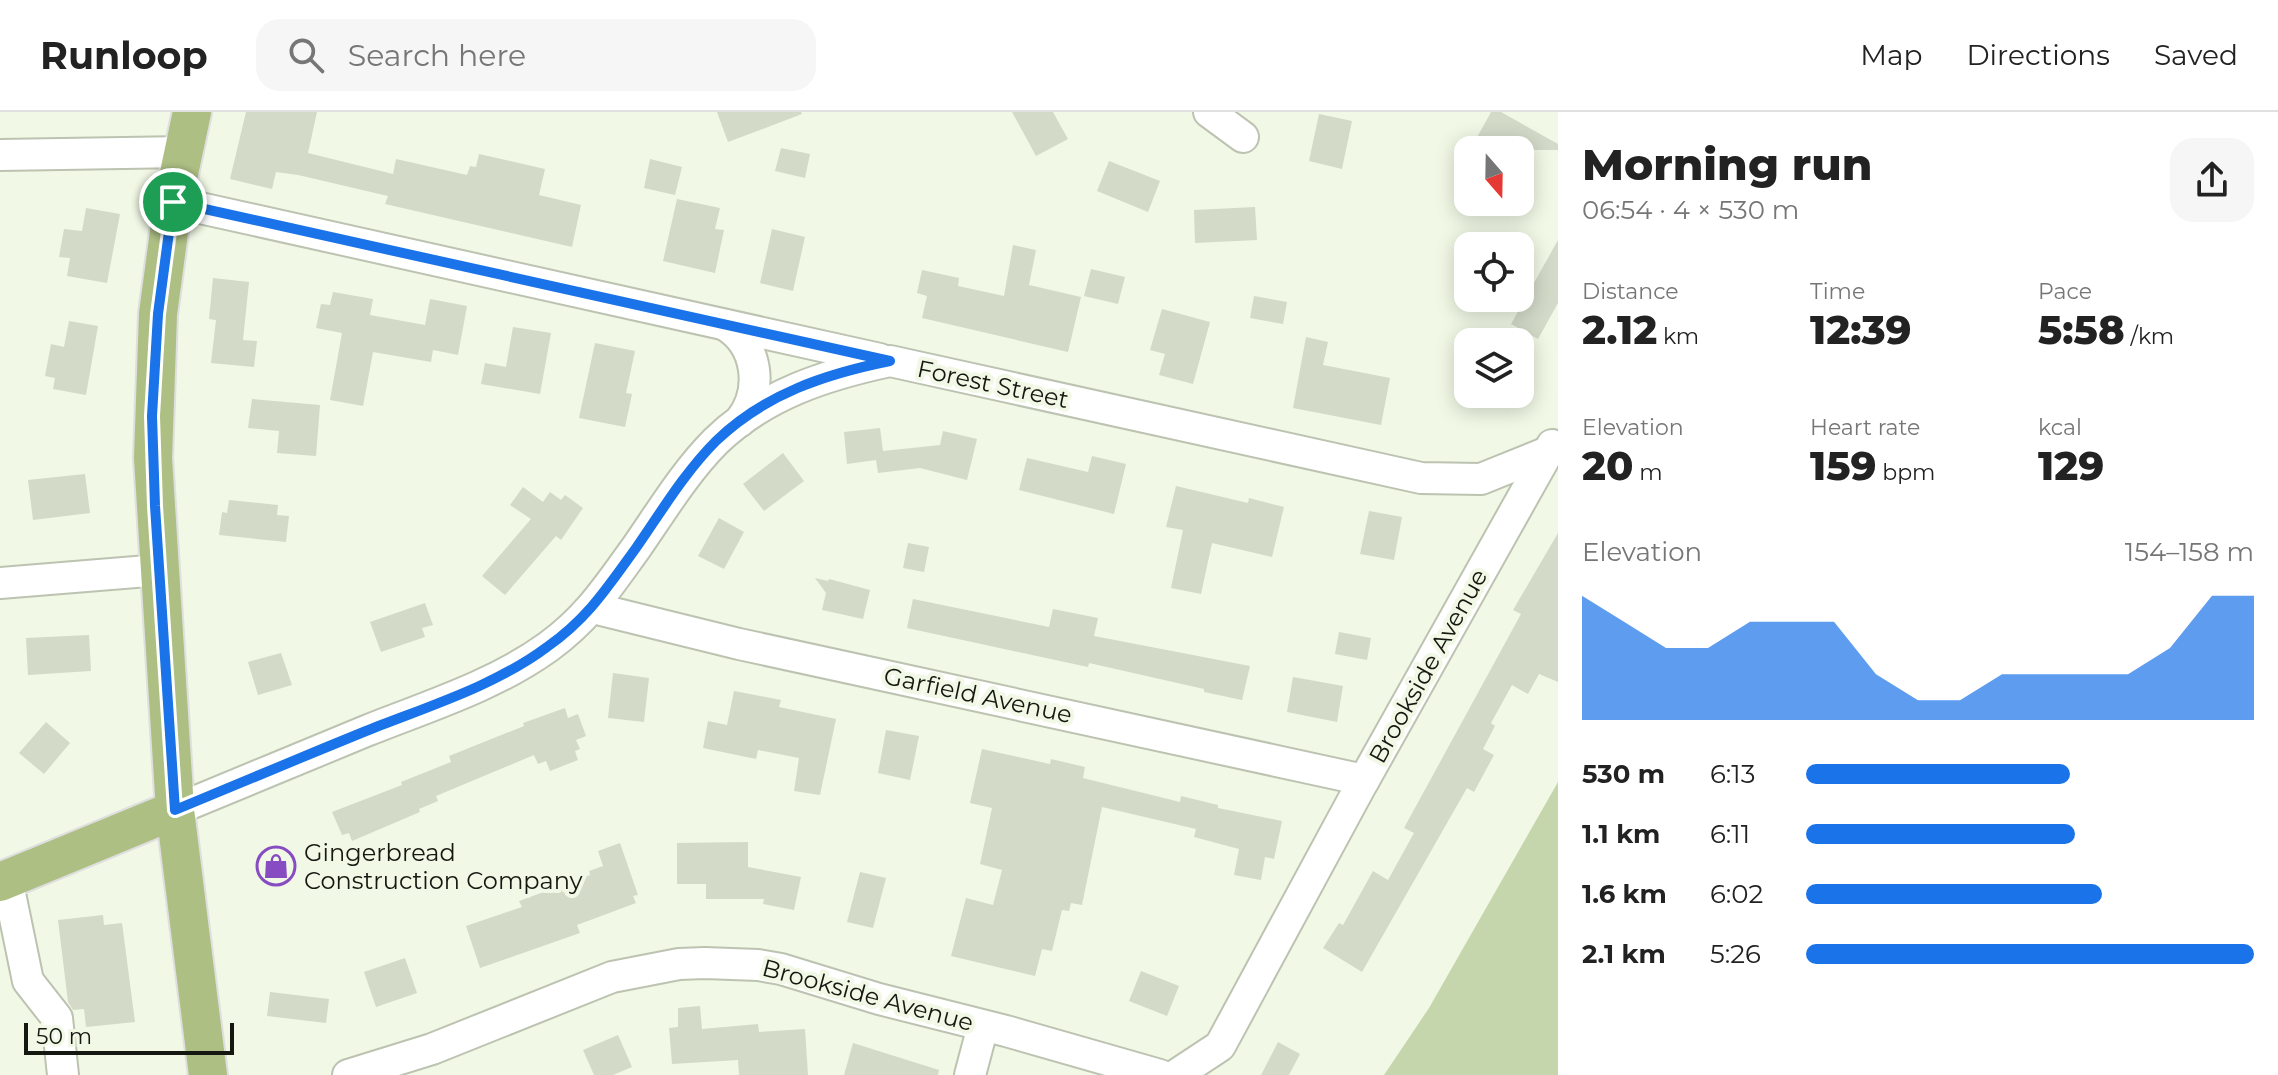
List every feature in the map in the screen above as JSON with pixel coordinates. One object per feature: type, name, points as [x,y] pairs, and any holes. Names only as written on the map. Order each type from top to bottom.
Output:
[{"type":"main road","points":[[192,112],[173,202],[158,314],[153,458],[175,810],[208,1075]]},
{"type":"main road","name":"Forest Street","points":[[3,880],[175,810]]},
{"type":"street","points":[[1209,112],[1243,137]]},
{"type":"street","points":[[0,155],[185,152]]},
{"type":"street","points":[[173,202],[890,361]]},
{"type":"street","points":[[725,325],[741,337],[754,366],[754,392],[740,421]]},
{"type":"street","name":"Forest Street","points":[[175,810],[475,686],[544,650],[593,608],[714,443],[760,407],[805,383],[847,370],[890,361],[1421,478],[1481,479],[1553,444]]},
{"type":"street","name":"Brookside Avenue","points":[[1176,1075],[1220,1046],[1364,780],[1553,444]]},
{"type":"street","points":[[0,583],[160,570]]},
{"type":"street","name":"Garfield Avenue","points":[[593,608],[739,644],[1364,780]]},
{"type":"street","points":[[3,880],[28,981],[57,1018],[63,1075]]},
{"type":"street","name":"Brookside Avenue","points":[[348,1075],[432,1049],[612,977],[679,964],[735,963],[816,978],[879,999],[1160,1075]]},
{"type":"street","points":[[970,1075],[983,1026]]},
{"type":"green space","points":[[1558,782],[1558,1075],[1384,1075],[1429,1008]]},
{"type":"building","points":[[246,112],[317,112],[308,153],[393,174],[396,159],[467,175],[470,166],[476,167],[479,154],[545,169],[539,195],[581,205],[572,247],[385,204],[388,196],[298,175],[276,172],[272,189],[230,179]]},
{"type":"building","points":[[717,112],[801,112],[802,114],[728,142]]},
{"type":"building","points":[[1012,112],[1053,112],[1068,139],[1036,156]]},
{"type":"building","points":[[1491,112],[1501,112],[1558,144],[1558,150],[1534,150],[1534,136],[1478,136]]},
{"type":"building","points":[[1319,114],[1352,121],[1342,169],[1309,161]]},
{"type":"building","points":[[781,148],[810,154],[805,178],[775,171]]},
{"type":"building","points":[[650,159],[682,167],[675,195],[644,188]]},
{"type":"building","points":[[1109,161],[1160,181],[1148,212],[1097,191]]},
{"type":"building","points":[[677,199],[720,208],[715,229],[724,230],[715,273],[663,261]]},
{"type":"building","points":[[1255,207],[1257,240],[1195,243],[1194,210]]},
{"type":"building","points":[[86,208],[120,214],[107,283],[67,276],[70,258],[59,257],[64,229],[82,231]]},
{"type":"building","points":[[772,229],[805,237],[793,291],[760,283]]},
{"type":"building","points":[[1558,240],[1558,303],[1538,339],[1534,337],[1534,328],[1518,328],[1511,324],[1518,312],[1534,312],[1534,283]]},
{"type":"building","points":[[1013,245],[1036,250],[1029,285],[1081,297],[1068,352],[922,318],[927,296],[917,293],[922,270],[959,278],[958,286],[1004,296]]},
{"type":"building","points":[[1091,269],[1125,277],[1118,304],[1084,296]]},
{"type":"building","points":[[213,278],[249,282],[243,340],[257,341],[254,367],[211,363],[216,320],[209,319]]},
{"type":"building","points":[[333,292],[373,299],[370,315],[425,325],[430,299],[467,306],[458,355],[433,350],[431,362],[373,352],[363,406],[330,400],[342,333],[316,328],[321,304],[330,305]]},
{"type":"building","points":[[1254,296],[1287,302],[1283,324],[1250,318]]},
{"type":"building","points":[[1162,309],[1210,322],[1193,384],[1159,375],[1165,354],[1150,350]]},
{"type":"building","points":[[69,321],[98,326],[86,395],[53,389],[55,378],[45,376],[51,344],[64,347]]},
{"type":"building","points":[[513,327],[551,333],[540,394],[481,384],[485,363],[506,367]]},
{"type":"building","points":[[1306,337],[1328,342],[1323,365],[1390,378],[1381,425],[1293,408]]},
{"type":"building","points":[[595,343],[635,351],[626,393],[632,394],[625,427],[579,418]]},
{"type":"building","points":[[252,399],[320,405],[316,456],[277,453],[279,431],[248,428]]},
{"type":"building","points":[[880,428],[883,451],[940,445],[943,431],[977,439],[967,480],[920,468],[878,473],[876,460],[847,464],[844,432]]},
{"type":"building","points":[[783,453],[804,481],[764,511],[743,484]]},
{"type":"building","points":[[1092,456],[1126,464],[1114,514],[1019,490],[1027,458],[1088,472]]},
{"type":"building","points":[[85,474],[90,513],[33,520],[28,480]]},
{"type":"building","points":[[1176,486],[1248,503],[1249,498],[1284,507],[1272,557],[1212,543],[1201,594],[1171,588],[1183,530],[1166,527]]},
{"type":"building","points":[[523,487],[543,502],[550,492],[561,500],[565,495],[583,508],[561,540],[556,536],[505,595],[482,576],[531,519],[510,505]]},
{"type":"building","points":[[229,500],[278,505],[277,515],[289,516],[286,542],[219,535],[222,512],[227,513]]},
{"type":"building","points":[[1369,511],[1402,517],[1394,560],[1360,554]]},
{"type":"building","points":[[719,518],[744,532],[724,569],[698,556]]},
{"type":"building","points":[[1558,533],[1558,682],[1539,674],[1528,694],[1512,685],[1491,723],[1495,726],[1483,749],[1494,755],[1474,792],[1467,788],[1362,972],[1323,948],[1339,923],[1343,925],[1373,871],[1388,880],[1414,833],[1404,828],[1521,614],[1513,610]]},
{"type":"building","points":[[908,543],[929,547],[924,572],[903,568]]},
{"type":"building","points":[[815,578],[870,590],[863,619],[822,610],[826,593]]},
{"type":"building","points":[[913,599],[1049,627],[1053,609],[1098,618],[1094,636],[1250,666],[1242,700],[1089,663],[1088,667],[907,628]]},
{"type":"building","points":[[425,603],[433,625],[422,628],[425,637],[381,652],[370,622]]},
{"type":"building","points":[[1339,632],[1371,638],[1367,660],[1335,654]]},
{"type":"building","points":[[89,635],[91,671],[28,675],[26,638]]},
{"type":"building","points":[[281,653],[292,685],[258,695],[248,662]]},
{"type":"building","points":[[613,673],[649,678],[644,722],[608,718]]},
{"type":"building","points":[[1293,677],[1343,686],[1337,722],[1287,712]]},
{"type":"building","points":[[734,691],[781,700],[779,707],[836,719],[820,795],[794,791],[799,758],[758,750],[756,759],[703,748],[708,721],[727,725]]},
{"type":"building","points":[[565,708],[568,718],[578,714],[586,736],[576,740],[580,749],[575,751],[578,760],[550,771],[546,761],[538,764],[534,755],[436,796],[438,801],[419,809],[420,812],[352,841],[349,833],[342,835],[332,812],[402,785],[401,782],[451,762],[449,756]]},
{"type":"building","points":[[46,722],[70,743],[44,774],[19,753]]},
{"type":"building","points":[[886,730],[919,736],[910,780],[878,773]]},
{"type":"building","points":[[982,749],[1050,764],[1051,759],[1085,767],[1083,778],[1180,802],[1181,796],[1218,805],[1218,808],[1282,821],[1274,859],[1265,857],[1261,880],[1234,875],[1239,849],[1194,837],[1196,829],[1102,807],[1082,905],[1071,903],[1069,911],[1062,910],[1052,951],[1042,949],[1035,976],[951,956],[966,898],[993,905],[1002,870],[980,864],[992,808],[970,803]]},
{"type":"building","points":[[748,842],[748,867],[801,877],[794,910],[763,904],[764,899],[706,899],[706,884],[677,884],[677,843]]},
{"type":"building","points":[[620,843],[638,895],[633,896],[636,903],[577,925],[580,933],[480,968],[466,926],[522,907],[519,901],[590,875],[589,871],[603,866],[598,851]]},
{"type":"building","points":[[860,872],[886,878],[873,928],[847,922]]},
{"type":"building","points":[[103,915],[104,925],[122,923],[135,1022],[86,1027],[84,1009],[73,1010],[68,1002],[58,920]]},
{"type":"building","points":[[405,958],[417,993],[376,1007],[364,972]]},
{"type":"building","points":[[1141,971],[1179,986],[1167,1016],[1129,1001]]},
{"type":"building","points":[[270,992],[329,999],[326,1023],[267,1016]]},
{"type":"building","points":[[700,1006],[702,1029],[758,1024],[759,1032],[805,1029],[808,1075],[739,1075],[738,1060],[672,1064],[669,1028],[678,1027],[678,1008]]},
{"type":"building","points":[[618,1035],[632,1067],[613,1075],[594,1075],[583,1050]]},
{"type":"building","points":[[1278,1042],[1300,1054],[1289,1075],[1261,1075]]},
{"type":"building","points":[[853,1043],[939,1070],[938,1075],[844,1075]]},
{"type":"place","name":"Gingerbread Construction Company","points":[[276,866]]},
{"type":"route","points":[[173,202],[890,361],[805,383],[760,407],[727,432],[695,466],[593,608],[544,650],[513,668],[423,709],[175,810],[152,416],[158,314],[173,202]]}]
